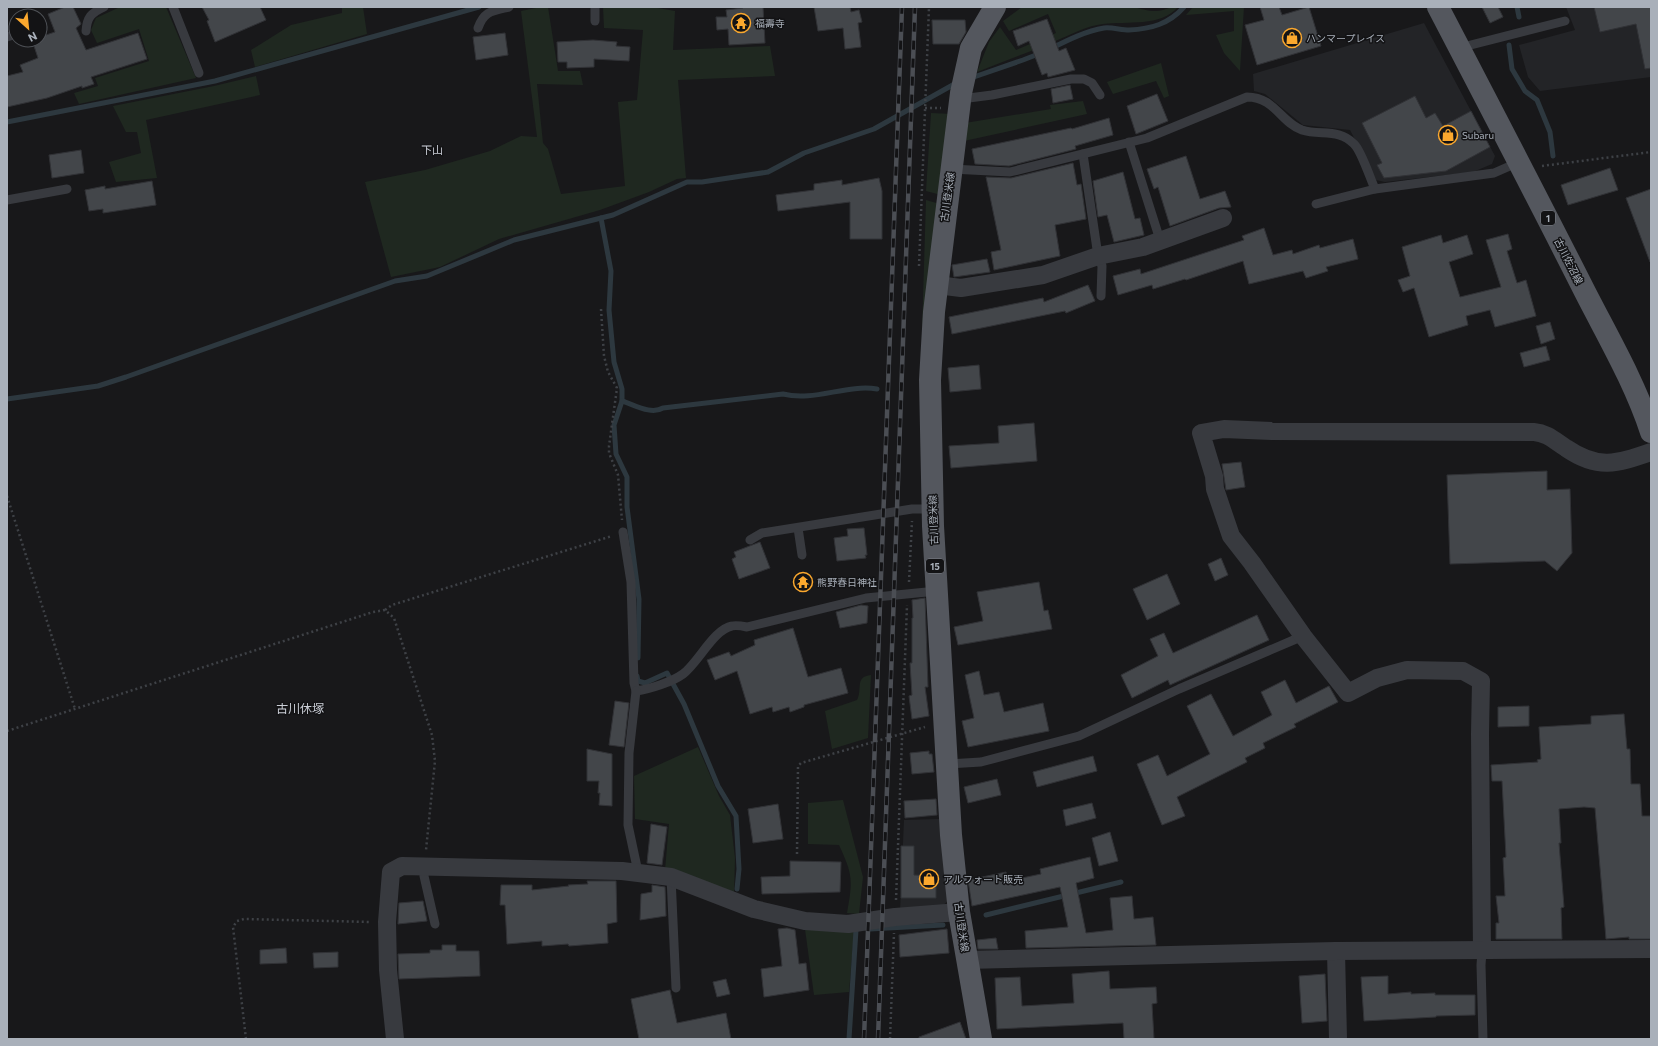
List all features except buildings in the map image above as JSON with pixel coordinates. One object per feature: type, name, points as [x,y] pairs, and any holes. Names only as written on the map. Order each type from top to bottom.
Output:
[{"type":"main road","name":"古川登米線","points":[[981,1039],[966,960],[959,912],[951,835],[932,509],[930,380],[937,284],[961,96],[971,48],[995,7]]},
{"type":"main road","name":"古川佐沼線","points":[[1438,7],[1521,165],[1626,374],[1645,413],[1651,432]]},
{"type":"street","points":[[937,284],[961,288],[1043,275],[1098,256],[1143,247],[1223,218]]},
{"type":"street","points":[[1482,951],[1481,681],[1463,671],[1407,670],[1377,678],[1348,693],[1303,636],[1252,563],[1231,536],[1215,489],[1214,476],[1201,433],[1224,429],[1272,431],[1534,432],[1545,433],[1576,454],[1597,463],[1618,462],[1651,452]]},
{"type":"street","points":[[395,1039],[388,970],[387,922],[391,872],[402,866],[424,870],[638,872],[671,877],[754,909],[805,920],[848,924],[895,917],[959,912]]},
{"type":"street","points":[[966,960],[1336,951],[1651,949]]},
{"type":"street","points":[[1336,951],[1338,1039]]},
{"type":"lane","points":[[86,31],[87,20],[92,12],[104,7]]},
{"type":"lane","points":[[173,7],[199,73]]},
{"type":"lane","points":[[478,28],[482,17],[490,12],[509,7]]},
{"type":"lane","points":[[595,7],[596,21]]},
{"type":"lane","points":[[1459,48],[1565,21]]},
{"type":"lane","points":[[961,96],[992,95],[1070,79],[1084,79],[1092,83],[1100,95]]},
{"type":"lane","points":[[951,169],[1010,172],[1147,138],[1247,97],[1257,97],[1272,104],[1292,124],[1301,130],[1341,134],[1355,144],[1375,188]]},
{"type":"lane","points":[[1129,142],[1160,240]]},
{"type":"lane","points":[[1083,154],[1098,256],[1102,266],[1101,296]]},
{"type":"lane","points":[[1316,204],[1375,188],[1494,172],[1521,165]]},
{"type":"lane","points":[[7,200],[66,189]]},
{"type":"lane","points":[[750,540],[762,533],[912,509],[932,509]]},
{"type":"lane","points":[[798,528],[802,554]]},
{"type":"lane","points":[[623,532],[631,582],[634,683],[636,691],[630,753],[628,826],[638,872]]},
{"type":"lane","points":[[636,691],[649,690],[683,674],[700,657],[717,635],[730,626],[747,626],[866,598],[937,591]]},
{"type":"lane","points":[[948,764],[981,762],[1079,736],[1179,689],[1303,636]]},
{"type":"lane","points":[[424,870],[435,924]]},
{"type":"lane","points":[[671,877],[676,988]]},
{"type":"lane","points":[[1482,951],[1483,1039]]},
{"type":"path","points":[[925,108],[929,7]]},
{"type":"path","points":[[1521,165],[1651,152]]},
{"type":"path","points":[[7,731],[373,612],[386,610],[392,605],[623,532],[618,475],[609,453],[617,388],[608,372],[604,356],[601,309]]},
{"type":"path","points":[[7,496],[75,709]]},
{"type":"path","points":[[386,610],[394,618],[432,736],[435,761],[424,870]]},
{"type":"path","points":[[797,854],[798,766],[801,762],[945,722]]},
{"type":"path","points":[[246,1039],[233,926],[237,921],[244,919],[387,922]]},
{"type":"path","points":[[890,1039],[894,939]]},
{"type":"shaded area","points":[[120,7],[166,7],[196,78],[79,104],[74,93],[98,86],[95,78],[149,61],[139,29],[97,43],[91,30],[96,18]]},
{"type":"shaded area","points":[[342,7],[363,7],[367,34],[255,67],[251,50],[291,25],[342,13]]},
{"type":"shaded area","points":[[548,7],[558,71],[580,71],[583,85],[537,84],[543,143],[548,149],[561,194],[625,186],[618,102],[637,100],[643,30],[604,28],[603,7],[652,7],[675,11],[673,50],[770,46],[775,76],[678,80],[686,178],[677,179],[649,192],[600,210],[499,239],[440,267],[391,277],[365,182],[425,170],[490,151],[521,136],[537,137],[521,11]]},
{"type":"shaded area","points":[[1022,7],[1133,7],[1159,11],[1178,7],[1162,18],[1143,22],[1103,24],[1086,28],[977,72],[989,42],[1000,27],[1016,50],[1056,33],[1048,14],[1009,31],[1003,21]]},
{"type":"shaded area","points":[[1193,7],[1244,7],[1240,71],[1224,53],[1216,35],[1234,31],[1234,11],[1186,15]]},
{"type":"shaded area","points":[[1566,7],[1651,7],[1651,77],[1540,91],[1528,77],[1519,45],[1575,30]]},
{"type":"shaded area","points":[[1424,23],[1495,156],[1492,164],[1473,172],[1385,182],[1376,180],[1350,130],[1303,125],[1265,94],[1254,91],[1253,74]]},
{"type":"shaded area","points":[[1161,63],[1169,96],[1164,98],[1156,81],[1113,94],[1107,82]]},
{"type":"shaded area","points":[[256,76],[260,95],[146,120],[157,178],[116,182],[109,162],[141,153],[137,132],[126,132],[113,106]]},
{"type":"shaded area","points":[[1083,101],[1087,114],[964,141],[965,123],[1051,109],[1050,105]]},
{"type":"shaded area","points":[[931,113],[952,114],[941,195],[926,191]]},
{"type":"shaded area","points":[[926,200],[940,204],[922,331]]},
{"type":"shaded area","points":[[871,675],[868,738],[832,749],[825,711],[857,700],[862,678]]},
{"type":"shaded area","points":[[698,747],[719,796],[730,815],[735,858],[734,896],[665,870],[669,824],[635,819],[634,776]]},
{"type":"shaded area","points":[[843,800],[863,877],[859,914],[847,913],[851,885],[847,864],[839,845],[808,844],[808,803]]},
{"type":"shaded area","points":[[940,819],[948,901],[941,907],[900,912],[904,820]]},
{"type":"shaded area","points":[[805,929],[854,932],[849,992],[814,995]]},
{"type":"waterway","points":[[7,122],[215,81],[479,7]]},
{"type":"waterway","points":[[1052,48],[1077,36],[1097,29],[1107,28],[1129,30],[1152,27],[1172,18],[1184,7]]},
{"type":"waterway","points":[[1517,7],[1519,17]]},
{"type":"waterway","points":[[1509,45],[1512,69],[1525,91],[1537,100],[1550,132],[1553,156]]},
{"type":"waterway","points":[[971,78],[1041,53]]},
{"type":"waterway","points":[[7,399],[98,386],[395,281],[427,276],[514,240],[613,215],[687,182],[702,182],[768,172],[804,153],[874,129],[958,82]]},
{"type":"waterway","points":[[601,218],[611,271],[609,310],[614,362],[622,389],[622,401],[614,425],[616,454],[627,477],[627,507],[639,599],[638,658]]},
{"type":"waterway","points":[[622,401],[643,409],[658,410],[663,408],[783,394],[806,396],[854,389],[877,389]]},
{"type":"waterway","points":[[637,676],[638,681],[645,683],[667,673],[684,704],[718,786],[736,816],[739,869],[737,889]]},
{"type":"waterway","points":[[986,915],[1121,882]]},
{"type":"waterway","points":[[870,929],[943,925]]},
{"type":"waterway","points":[[849,1039],[856,930]]},
{"type":"railway","points":[[864,1039],[902,7]]},
{"type":"railway","points":[[878,1039],[915,7]]},
{"type":"place","name":"福壽寺","points":[[741,23]]},
{"type":"place","name":"ハンマープレイス","points":[[1292,38]]},
{"type":"place","name":"Subaru","points":[[1448,135]]},
{"type":"place","name":"熊野春日神社","points":[[803,582]]},
{"type":"place","name":"アルフォート販売","points":[[929,879]]},
{"type":"district","name":"下山","points":[[432,149]]},
{"type":"district","name":"古川休塚","points":[[300,708]]}]
